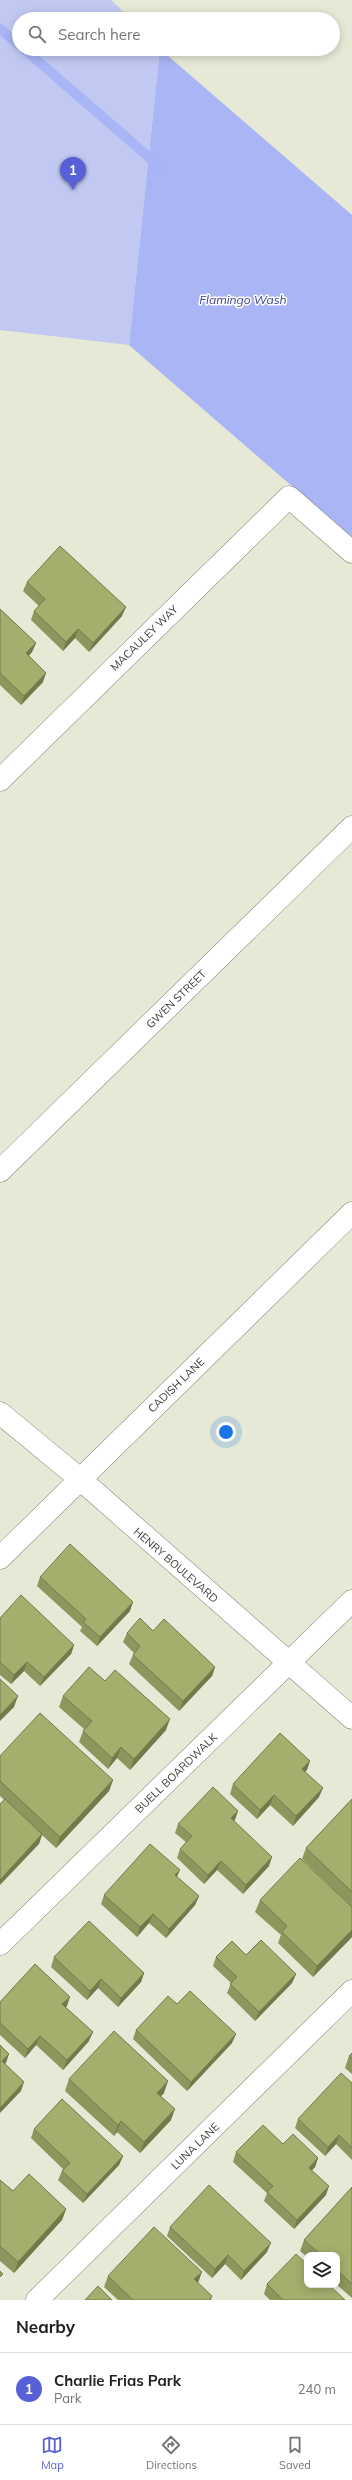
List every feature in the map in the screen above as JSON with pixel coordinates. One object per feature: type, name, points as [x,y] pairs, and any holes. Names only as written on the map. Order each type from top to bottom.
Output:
[{"type":"street","name":"MACAULEY WAY","points":[[0,780],[289,497],[352,552]]},
{"type":"street","name":"GWEN STREET","points":[[0,1171],[352,827]]},
{"type":"street","name":"CADISH LANE","points":[[0,1558],[352,1213]]},
{"type":"street","name":"HENRY BOULEVARD","points":[[0,1412],[80,1479],[288,1664],[352,1718]]},
{"type":"street","name":"BUELL BOARDWALK","points":[[0,1944],[352,1601]]},
{"type":"street","name":"LUNA LANE","points":[[37,2300],[352,1991]]},
{"type":"shaded area","points":[[0,0],[111,0],[124,12],[12,12],[12,56],[159,56],[129,345],[0,330]]},
{"type":"water","name":"Flamingo Wash","points":[[159,56],[168,56],[352,215],[352,538],[129,345]]},
{"type":"building","points":[[60,546],[126,607],[93,643],[78,629],[66,642],[34,611],[45,599],[27,582]]},
{"type":"building","points":[[0,609],[36,643],[26,653],[46,673],[24,696],[0,673]]},
{"type":"building","points":[[70,1544],[133,1602],[100,1637],[83,1622],[86,1619],[40,1577]]},
{"type":"building","points":[[21,1595],[74,1645],[44,1677],[27,1662],[14,1675],[0,1662],[0,1618]]},
{"type":"building","points":[[140,1618],[153,1631],[164,1619],[215,1667],[183,1701],[133,1655],[140,1646],[127,1633]]},
{"type":"building","points":[[89,1667],[105,1681],[115,1670],[170,1719],[134,1759],[121,1747],[112,1758],[83,1731],[92,1721],[63,1696]]},
{"type":"building","points":[[0,1679],[18,1696],[0,1715]]},
{"type":"building","points":[[40,1713],[113,1780],[60,1837],[0,1781],[0,1756]]},
{"type":"building","points":[[280,1733],[310,1761],[302,1769],[323,1788],[296,1816],[274,1795],[260,1810],[233,1784]]},
{"type":"building","points":[[213,1787],[238,1811],[231,1818],[272,1857],[246,1885],[221,1861],[208,1875],[180,1849],[192,1836],[178,1824]]},
{"type":"building","points":[[5,1799],[42,1834],[0,1880],[0,1804]]},
{"type":"building","points":[[352,1799],[352,1892],[306,1848]]},
{"type":"building","points":[[150,1844],[180,1870],[175,1875],[199,1896],[169,1929],[153,1914],[140,1927],[104,1895]]},
{"type":"building","points":[[300,1858],[352,1907],[352,1930],[317,1966],[282,1932],[287,1926],[260,1900]]},
{"type":"building","points":[[89,1921],[144,1973],[121,1998],[101,1979],[90,1991],[54,1957]]},
{"type":"building","points":[[261,1940],[296,1974],[259,2012],[230,1984],[237,1977],[216,1957],[232,1941],[246,1955]]},
{"type":"building","points":[[35,1964],[70,1997],[62,2004],[93,2032],[67,2060],[40,2036],[28,2049],[0,2023],[0,2002]]},
{"type":"building","points":[[190,1991],[236,2034],[191,2082],[136,2030],[168,1996],[177,2004]]},
{"type":"building","points":[[114,2031],[168,2081],[157,2093],[175,2109],[144,2142],[121,2121],[118,2125],[69,2079]]},
{"type":"building","points":[[0,2045],[9,2054],[2,2061],[24,2082],[0,2108]]},
{"type":"building","points":[[341,2073],[352,2083],[352,2148],[339,2135],[328,2147],[298,2119]]},
{"type":"building","points":[[62,2099],[123,2156],[87,2194],[62,2171],[70,2163],[34,2129]]},
{"type":"building","points":[[263,2125],[283,2144],[293,2134],[318,2158],[309,2168],[329,2186],[297,2220],[267,2192],[273,2186],[236,2152]]},
{"type":"building","points":[[29,2174],[66,2209],[18,2262],[0,2246],[0,2180],[13,2191]]},
{"type":"building","points":[[209,2185],[271,2243],[244,2271],[228,2255],[215,2269],[170,2227]]},
{"type":"building","points":[[352,2187],[352,2284],[340,2273],[340,2252],[318,2252],[304,2240]]},
{"type":"building","points":[[154,2227],[202,2272],[194,2279],[212,2296],[209,2300],[133,2300],[108,2276]]},
{"type":"building","points":[[296,2254],[304,2261],[304,2288],[332,2288],[345,2300],[283,2300],[267,2284]]},
{"type":"building","points":[[98,2286],[112,2300],[85,2300]]},
{"type":"waterway","name":"Flamingo Wash","points":[[0,29],[12,39]]},
{"type":"waterway","name":"Flamingo Wash","points":[[32,56],[158,165]]},
{"type":"place","name":"Charlie Frias Park","points":[[73,190]]}]
